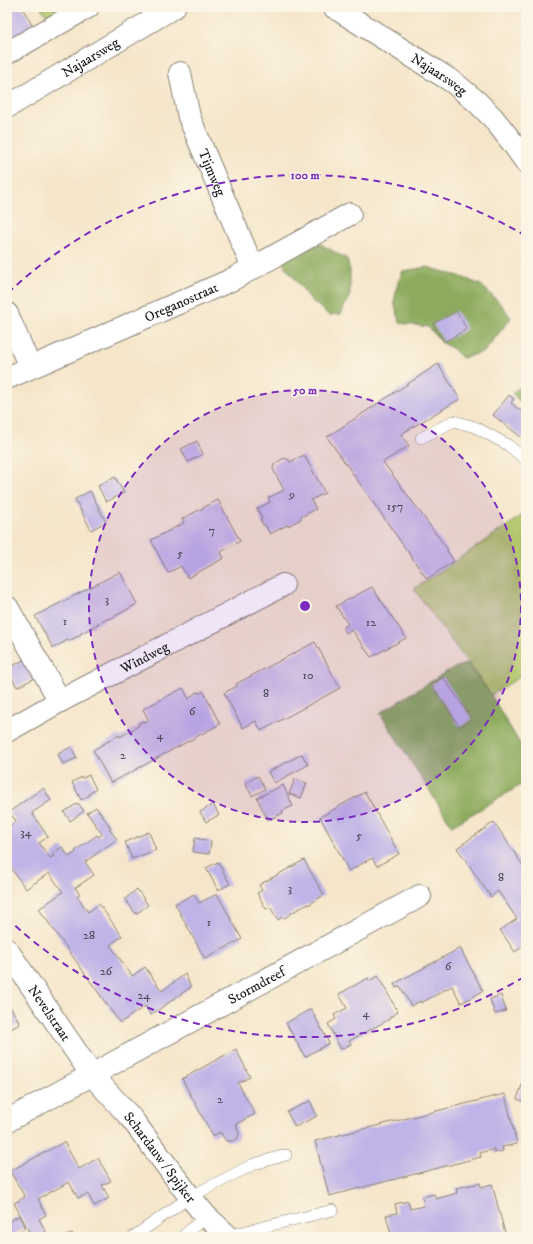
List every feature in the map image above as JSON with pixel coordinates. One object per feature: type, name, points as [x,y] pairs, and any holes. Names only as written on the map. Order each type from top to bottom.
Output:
[{"type":"street","points":[[7,53],[88,7]]},
{"type":"street","name":"Najaarsweg","points":[[7,107],[174,7]]},
{"type":"street","name":"Najaarsweg","points":[[334,7],[453,82],[493,118],[526,162]]},
{"type":"street","name":"Tijmweg","points":[[180,73],[189,117],[254,268]]},
{"type":"street","name":"Oreganostraat","points":[[7,378],[231,280],[350,214]]},
{"type":"street","points":[[7,314],[30,367]]},
{"type":"street","name":"Windweg","points":[[7,731],[283,585]]},
{"type":"street","points":[[7,607],[60,702]]},
{"type":"street","name":"Stormdreef","points":[[7,1121],[420,896]]},
{"type":"street","name":"Nevelstraat","points":[[7,950],[92,1075]]},
{"type":"street","name":"Schardauw / Spijker","points":[[92,1075],[131,1118],[206,1216],[229,1237]]},
{"type":"lane","points":[[421,438],[454,421],[475,427],[508,445],[526,460]]},
{"type":"lane","points":[[133,1237],[190,1197],[254,1164],[286,1155]]},
{"type":"lane","points":[[235,1237],[239,1233],[333,1210]]},
{"type":"lane","points":[[182,1237],[206,1216]]},
{"type":"green space","points":[[41,7],[71,7],[49,20]]},
{"type":"green space","points":[[315,241],[347,259],[350,271],[350,295],[341,314],[329,315],[312,301],[281,261]]},
{"type":"green space","points":[[427,267],[459,276],[481,285],[502,305],[511,318],[484,352],[462,358],[453,349],[443,343],[428,327],[400,323],[394,302],[398,282],[403,271]]},
{"type":"green space","points":[[526,383],[526,408],[512,393]]},
{"type":"green space","points":[[526,513],[526,673],[491,695],[414,589]]},
{"type":"green space","points":[[468,663],[491,695],[526,754],[526,782],[452,826],[380,713],[451,669]]},
{"type":"building","points":[[7,7],[22,7],[33,27],[7,41]]},
{"type":"building","points":[[456,311],[467,329],[444,342],[433,324]]},
{"type":"building","points":[[438,364],[460,399],[401,434],[409,446],[383,462],[448,550],[447,551],[454,561],[427,579],[327,437]]},
{"type":"building","points":[[509,395],[514,399],[511,403],[526,415],[526,441],[493,415]]},
{"type":"building","points":[[197,441],[203,454],[188,462],[181,449]]},
{"type":"building","points":[[304,455],[325,493],[311,500],[316,509],[301,517],[301,519],[270,534],[265,525],[263,525],[260,519],[262,518],[257,509],[270,502],[268,498],[284,490],[274,471],[274,464],[284,458],[290,462]]},
{"type":"building","points":[[115,477],[124,493],[106,502],[98,486]]},
{"type":"building","points":[[90,491],[106,522],[91,530],[75,499]]},
{"type":"building","points":[[218,500],[240,541],[221,552],[224,558],[188,578],[181,566],[168,573],[151,540],[184,523],[182,519]]},
{"type":"building","points":[[120,572],[137,604],[69,641],[68,640],[53,648],[35,616]]},
{"type":"building","points":[[372,587],[406,638],[371,657],[352,630],[346,633],[343,628],[348,624],[336,606]]},
{"type":"building","points":[[315,642],[340,688],[261,731],[256,721],[243,728],[224,693],[237,686],[236,684]]},
{"type":"building","points":[[25,659],[35,678],[17,687],[7,669]]},
{"type":"building","points":[[443,677],[472,719],[460,727],[431,685]]},
{"type":"building","points":[[183,688],[189,699],[196,692],[200,693],[203,691],[220,724],[111,783],[93,750],[119,735],[120,737],[138,726],[139,723],[149,721],[143,709]]},
{"type":"building","points":[[71,747],[77,758],[63,764],[58,754]]},
{"type":"building","points":[[302,754],[308,765],[274,783],[268,772]]},
{"type":"building","points":[[89,775],[96,789],[90,793],[90,795],[81,800],[72,782]]},
{"type":"building","points":[[258,776],[265,789],[252,796],[245,783]]},
{"type":"building","points":[[295,779],[307,783],[301,798],[289,794]]},
{"type":"building","points":[[283,785],[293,806],[282,811],[283,813],[268,820],[257,798]]},
{"type":"building","points":[[43,788],[51,800],[32,813],[48,837],[39,843],[50,858],[54,856],[52,854],[62,847],[69,857],[97,835],[99,837],[102,834],[87,813],[96,807],[111,828],[109,829],[117,839],[85,862],[94,875],[75,888],[80,894],[77,896],[88,912],[99,904],[122,936],[110,945],[132,976],[145,967],[162,991],[185,974],[191,987],[151,1015],[145,1006],[120,1023],[39,909],[63,892],[49,873],[26,889],[7,863],[7,828],[16,821],[9,812]]},
{"type":"building","points":[[365,792],[399,854],[377,866],[372,858],[349,871],[320,817]]},
{"type":"building","points":[[78,803],[84,811],[70,821],[64,812]]},
{"type":"building","points":[[213,804],[219,815],[206,822],[200,812]]},
{"type":"building","points":[[494,822],[526,870],[523,874],[526,879],[526,944],[515,952],[500,930],[517,919],[498,891],[491,897],[457,848]]},
{"type":"building","points":[[149,832],[156,850],[132,859],[125,842]]},
{"type":"building","points":[[195,838],[211,841],[209,854],[193,852]]},
{"type":"building","points":[[304,860],[324,895],[283,919],[282,917],[278,920],[270,907],[266,909],[257,893],[262,890],[259,885]]},
{"type":"building","points":[[218,862],[230,884],[218,890],[206,868]]},
{"type":"building","points":[[137,889],[148,905],[136,914],[125,899]]},
{"type":"building","points":[[194,894],[199,903],[217,894],[242,939],[205,959],[175,904]]},
{"type":"building","points":[[460,948],[483,991],[461,1003],[452,986],[421,1003],[420,1001],[411,1006],[400,986],[396,988],[394,984]]},
{"type":"building","points":[[378,976],[398,1012],[389,1018],[390,1019],[349,1041],[351,1044],[341,1049],[328,1024],[336,1019],[334,1015],[347,1008],[339,994],[368,978],[369,981]]},
{"type":"building","points":[[501,995],[506,1011],[495,1014],[490,999]]},
{"type":"building","points":[[7,1001],[20,1024],[7,1031]]},
{"type":"building","points":[[311,1009],[329,1043],[305,1057],[286,1023]]},
{"type":"building","points":[[236,1049],[250,1077],[238,1083],[255,1114],[236,1124],[239,1134],[237,1139],[226,1141],[220,1132],[213,1136],[182,1079]]},
{"type":"building","points":[[526,1074],[526,1102],[517,1099]]},
{"type":"building","points":[[505,1094],[517,1144],[502,1147],[503,1151],[494,1153],[494,1149],[480,1153],[481,1157],[329,1196],[315,1141]]},
{"type":"building","points":[[310,1101],[317,1116],[295,1127],[287,1112]]},
{"type":"building","points":[[64,1142],[79,1169],[98,1158],[111,1181],[102,1185],[109,1198],[94,1206],[88,1194],[78,1198],[69,1182],[38,1199],[46,1215],[39,1219],[47,1234],[42,1237],[32,1237],[14,1203],[25,1197],[10,1171]]},
{"type":"building","points":[[480,1183],[481,1187],[492,1184],[506,1237],[384,1237],[391,1234],[386,1215],[397,1213],[395,1204],[408,1201],[410,1209],[424,1206],[422,1197],[434,1194],[436,1199],[457,1193],[456,1188]]},
{"type":"building","points":[[19,1216],[25,1228],[7,1237],[7,1222]]},
{"type":"building","points":[[29,1233],[30,1237],[21,1237]]},
{"type":"building","points":[[72,1233],[74,1237],[64,1237]]}]
